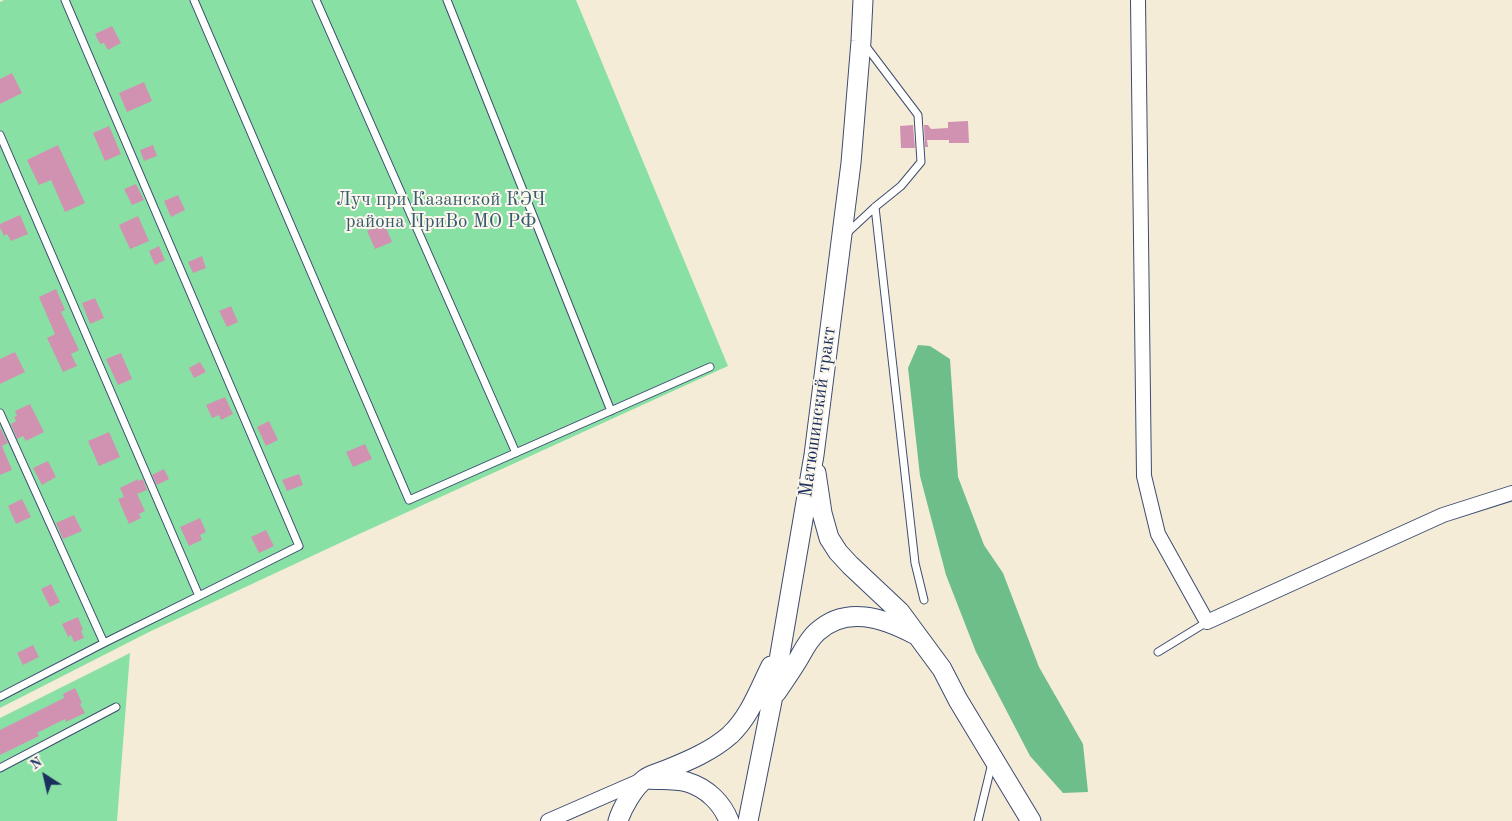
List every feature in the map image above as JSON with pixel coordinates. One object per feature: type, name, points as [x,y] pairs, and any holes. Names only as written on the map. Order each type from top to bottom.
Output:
[{"type":"street","name":"Матюшинский тракт","points":[[748,821],[772,701],[814,455],[851,163],[863,0]]},
{"type":"street","points":[[1138,0],[1144,476],[1158,534],[1207,622],[1443,515],[1512,493]]},
{"type":"street","points":[[814,455],[822,513],[830,538],[838,552],[900,612],[942,669],[958,700],[1031,821]]},
{"type":"street","points":[[772,701],[806,645],[817,632],[833,622],[850,616],[871,617],[892,623],[916,635]]},
{"type":"street","points":[[548,821],[704,753],[718,744],[740,724],[749,711],[781,644]]},
{"type":"street","points":[[618,821],[629,797],[645,779]]},
{"type":"street","points":[[645,779],[687,782],[703,789],[715,799],[726,813],[729,821]]},
{"type":"lane","points":[[0,697],[299,546],[65,0]]},
{"type":"lane","points":[[194,0],[409,500],[710,367]]},
{"type":"lane","points":[[316,0],[516,453]]},
{"type":"lane","points":[[447,0],[611,411]]},
{"type":"lane","points":[[842,237],[901,186],[921,162],[918,115],[861,41]]},
{"type":"lane","points":[[0,135],[200,596]]},
{"type":"lane","points":[[875,207],[915,563],[924,600]]},
{"type":"lane","points":[[0,413],[104,643]]},
{"type":"lane","points":[[1158,652],[1207,622]]},
{"type":"lane","points":[[0,768],[116,707]]},
{"type":"lane","points":[[980,819],[993,758]]},
{"type":"green space","name":"Луч при Казанской КЭЧ района ПриВо МО РФ","points":[[4,0],[576,0],[728,366],[149,632],[0,708],[0,2]]},
{"type":"green space","points":[[918,345],[930,346],[950,359],[958,477],[984,545],[1003,573],[1039,667],[1083,744],[1088,792],[1063,793],[1030,756],[976,652],[946,575],[920,476],[908,368]]},
{"type":"green space","points":[[130,653],[117,821],[0,821],[0,718]]},
{"type":"building","points":[[112,26],[121,43],[108,50],[104,43],[100,44],[95,34]]},
{"type":"building","points":[[12,73],[22,93],[0,104],[0,79]]},
{"type":"building","points":[[144,82],[152,101],[127,112],[119,93]]},
{"type":"building","points":[[968,121],[969,143],[949,143],[949,140],[927,140],[928,147],[925,147],[924,125],[928,125],[931,129],[948,128],[948,122]]},
{"type":"building","points":[[913,125],[915,148],[901,148],[900,126]]},
{"type":"building","points":[[109,126],[121,154],[105,161],[93,133]]},
{"type":"building","points":[[58,145],[85,203],[65,212],[51,180],[39,185],[27,160]]},
{"type":"building","points":[[153,145],[157,156],[144,161],[140,150]]},
{"type":"building","points":[[136,184],[144,200],[132,205],[124,189]]},
{"type":"building","points":[[178,195],[185,210],[171,217],[164,201]]},
{"type":"building","points":[[20,215],[28,234],[11,241],[7,234],[4,236],[0,224]]},
{"type":"building","points":[[138,216],[149,241],[130,249],[119,225]]},
{"type":"building","points":[[384,223],[392,242],[375,249],[367,231]]},
{"type":"building","points":[[159,246],[165,260],[155,265],[149,251]]},
{"type":"building","points":[[202,256],[206,268],[193,273],[188,262]]},
{"type":"building","points":[[56,289],[65,310],[61,312],[79,350],[71,354],[77,366],[63,372],[47,338],[55,334],[39,297]]},
{"type":"building","points":[[95,298],[104,318],[90,324],[82,303]]},
{"type":"building","points":[[231,306],[238,322],[227,327],[219,311]]},
{"type":"building","points":[[15,352],[25,372],[0,384],[0,359]]},
{"type":"building","points":[[121,353],[132,379],[118,385],[106,359]]},
{"type":"building","points":[[200,362],[206,372],[194,378],[189,368]]},
{"type":"building","points":[[225,397],[233,414],[221,420],[219,415],[212,418],[206,405]]},
{"type":"building","points":[[30,404],[44,432],[26,441],[23,436],[17,439],[11,424],[16,421],[14,417],[17,416],[15,411]]},
{"type":"building","points":[[269,421],[278,440],[266,446],[257,427]]},
{"type":"building","points":[[0,429],[8,443],[2,446],[12,470],[0,475]]},
{"type":"building","points":[[109,432],[120,457],[99,466],[88,441]]},
{"type":"building","points":[[365,444],[372,459],[353,467],[346,452]]},
{"type":"building","points":[[48,461],[56,477],[42,485],[33,468]]},
{"type":"building","points":[[164,469],[169,479],[157,485],[152,475]]},
{"type":"building","points":[[299,474],[303,485],[287,491],[282,480]]},
{"type":"building","points":[[138,479],[138,481],[143,479],[147,490],[137,494],[145,511],[139,514],[141,518],[129,524],[118,499],[124,497],[120,488]]},
{"type":"building","points":[[22,499],[31,517],[16,524],[8,506]]},
{"type":"building","points":[[74,515],[82,531],[63,539],[56,523]]},
{"type":"building","points":[[200,518],[206,532],[200,535],[202,540],[189,546],[180,527]]},
{"type":"building","points":[[266,530],[274,546],[259,553],[251,537]]},
{"type":"building","points":[[51,584],[60,602],[50,607],[41,589]]},
{"type":"building","points":[[78,617],[84,638],[74,642],[71,635],[68,637],[62,624]]},
{"type":"building","points":[[33,645],[39,657],[23,665],[17,653]]},
{"type":"building","points":[[75,688],[85,713],[66,722],[65,719],[37,733],[39,736],[0,755],[0,730],[64,698],[63,694]]}]
